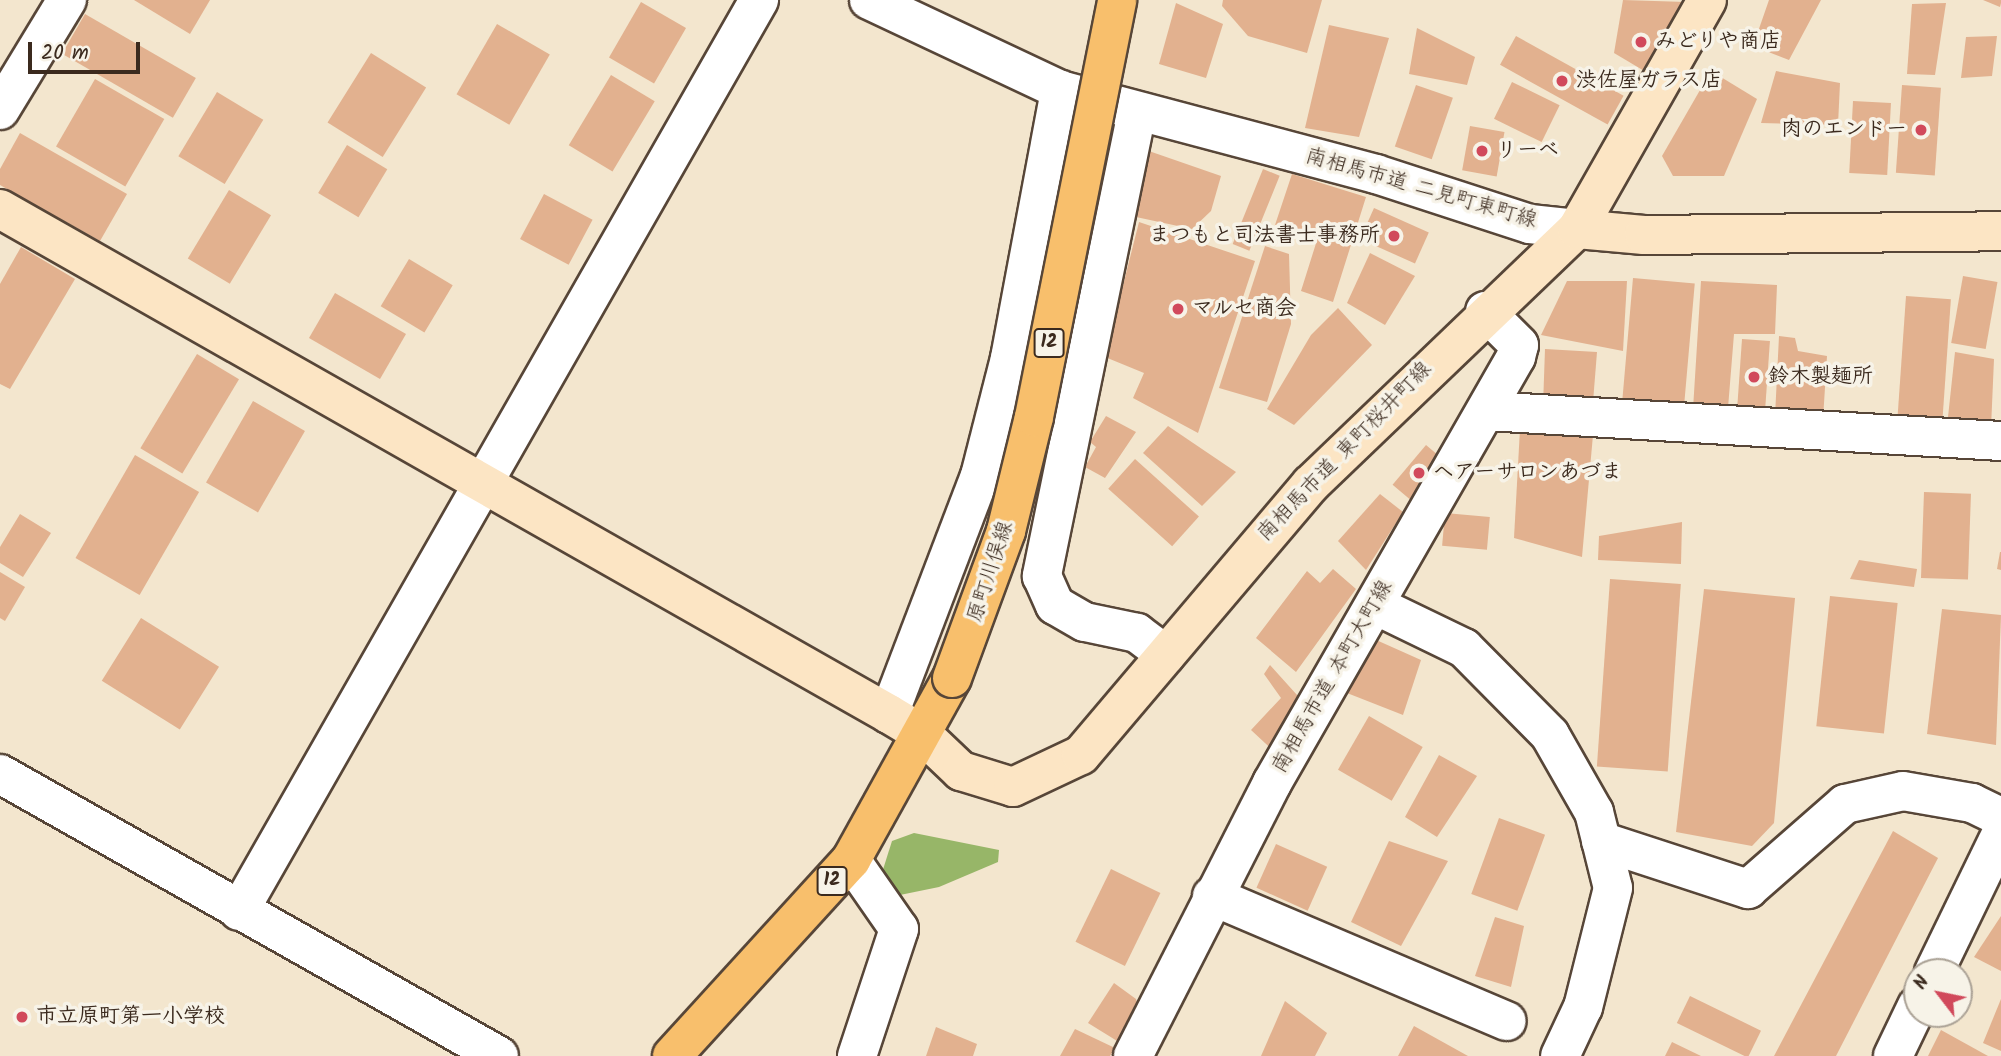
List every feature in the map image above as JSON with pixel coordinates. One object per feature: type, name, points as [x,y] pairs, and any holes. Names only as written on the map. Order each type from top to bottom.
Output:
[{"type":"main road","name":"原町川俣線","points":[[672,1056],[851,860],[952,678],[1006,531],[1031,430],[1117,0]]},
{"type":"street","points":[[0,110],[67,0]]},
{"type":"street","points":[[239,911],[479,482],[759,0]]},
{"type":"street","name":"南相馬市道 二見町東町線","points":[[869,0],[1098,101],[1376,174],[1530,224],[1644,235],[2001,231]]},
{"type":"street","points":[[1101,0],[1098,101],[1042,576],[1055,605],[1085,622],[1137,633],[1166,655]]},
{"type":"street","points":[[889,714],[980,475],[1010,358],[1134,0]]},
{"type":"street","name":"南相馬市道 東町桜井町線","points":[[0,209],[889,714],[922,734],[961,771],[1013,787],[1081,755],[1311,484],[1485,311],[1577,229],[1707,0]]},
{"type":"street","name":"南相馬市道 本町大町線","points":[[1133,1056],[1212,896],[1487,411],[1519,345],[1485,311]]},
{"type":"street","points":[[1487,411],[2001,441]]},
{"type":"street","points":[[1375,605],[1464,648],[1499,681],[1550,735],[1594,812],[1613,888],[1583,1007],[1560,1056]]},
{"type":"street","points":[[0,774],[499,1056]]},
{"type":"street","points":[[1601,841],[1748,889],[1845,804],[1903,791],[1972,803],[2001,817]]},
{"type":"street","points":[[1941,958],[2001,834]]},
{"type":"street","points":[[851,860],[899,929],[857,1056]]},
{"type":"street","points":[[1212,896],[1507,1021]]},
{"type":"street","points":[[1893,1056],[1906,1028]]},
{"type":"green space","points":[[914,833],[999,850],[998,862],[939,887],[895,896],[880,879],[892,841]]},
{"type":"building","points":[[134,0],[210,0],[190,34]]},
{"type":"building","points":[[1223,0],[1322,0],[1307,53],[1248,36],[1222,6]]},
{"type":"building","name":"みどりや商店","points":[[1623,0],[1686,2],[1646,72],[1614,53]]},
{"type":"building","points":[[1769,0],[1821,0],[1789,60],[1753,46]]},
{"type":"building","points":[[1983,0],[2001,0],[2000,7]]},
{"type":"building","points":[[641,2],[686,28],[654,83],[609,57]]},
{"type":"building","points":[[1176,3],[1223,24],[1206,78],[1159,64]]},
{"type":"building","points":[[1946,3],[1935,75],[1907,74],[1912,4]]},
{"type":"building","points":[[85,14],[196,78],[173,118],[62,54]]},
{"type":"building","points":[[497,24],[550,54],[509,125],[456,94]]},
{"type":"building","points":[[1329,25],[1389,38],[1359,137],[1305,128]]},
{"type":"building","points":[[1417,28],[1475,57],[1467,85],[1409,74]]},
{"type":"building","name":"渋佐屋ガラス店","points":[[1516,36],[1624,96],[1608,124],[1500,65]]},
{"type":"building","points":[[1997,36],[1992,76],[1961,78],[1966,37]]},
{"type":"building","points":[[371,53],[426,87],[383,157],[328,123]]},
{"type":"building","points":[[1711,71],[1757,99],[1724,176],[1673,176],[1662,156]]},
{"type":"building","points":[[1776,71],[1840,83],[1838,125],[1761,123]]},
{"type":"building","points":[[611,75],[655,101],[612,172],[569,145]]},
{"type":"building","points":[[95,79],[164,119],[125,187],[56,147]]},
{"type":"building","points":[[1512,82],[1560,105],[1542,142],[1494,119]]},
{"type":"building","points":[[1416,85],[1453,98],[1432,159],[1395,146]]},
{"type":"building","name":"肉のエンドー","points":[[1902,85],[1941,88],[1935,176],[1896,173]]},
{"type":"building","points":[[217,92],[263,120],[225,184],[178,156]]},
{"type":"building","points":[[1853,101],[1891,103],[1887,175],[1849,173]]},
{"type":"building","name":"リーベ","points":[[1470,126],[1504,132],[1497,176],[1462,170]]},
{"type":"building","points":[[20,133],[127,194],[100,241],[0,185],[0,169]]},
{"type":"building","points":[[347,145],[387,169],[358,217],[318,193]]},
{"type":"building","points":[[1146,150],[1221,176],[1211,211],[1192,229],[1136,217]]},
{"type":"building","points":[[1263,169],[1280,176],[1249,251],[1233,244]]},
{"type":"building","points":[[1292,174],[1366,197],[1333,302],[1301,291],[1318,237],[1275,225]]},
{"type":"building","points":[[229,190],[271,215],[230,284],[188,259]]},
{"type":"building","points":[[544,194],[593,220],[569,265],[520,239]]},
{"type":"building","name":"まつもと司法書士事務所","points":[[1374,208],[1429,232],[1415,263],[1360,239]]},
{"type":"building","name":"マルセ商会","points":[[1139,222],[1255,261],[1198,433],[1133,398],[1144,373],[1105,357]]},
{"type":"building","points":[[1265,246],[1289,254],[1291,324],[1267,402],[1219,388]]},
{"type":"building","points":[[21,247],[75,279],[10,389],[0,384],[0,284]]},
{"type":"building","points":[[1370,253],[1415,276],[1385,325],[1347,303]]},
{"type":"building","points":[[409,259],[453,285],[424,332],[381,306]]},
{"type":"building","points":[[1963,276],[1997,282],[1986,349],[1951,343]]},
{"type":"building","points":[[1633,278],[1695,283],[1683,414],[1622,409]]},
{"type":"building","points":[[1567,281],[1627,281],[1623,351],[1541,335]]},
{"type":"building","points":[[1701,281],[1777,285],[1775,334],[1734,334],[1728,408],[1693,409]]},
{"type":"building","points":[[335,293],[406,334],[380,379],[309,338]]},
{"type":"building","points":[[1906,296],[1951,299],[1942,423],[1897,420]]},
{"type":"building","points":[[1338,308],[1372,345],[1294,425],[1267,409],[1311,335]]},
{"type":"building","points":[[1779,336],[1795,338],[1798,351],[1827,356],[1823,419],[1775,416]]},
{"type":"building","name":"鈴木製麺所","points":[[1742,339],[1770,341],[1765,416],[1737,414]]},
{"type":"building","points":[[1545,349],[1597,352],[1593,402],[1543,406]]},
{"type":"building","points":[[1955,352],[1994,359],[1991,428],[1948,417]]},
{"type":"building","points":[[197,354],[239,379],[182,474],[140,448]]},
{"type":"building","points":[[253,401],[305,431],[258,512],[206,482]]},
{"type":"building","points":[[1106,416],[1136,432],[1105,478],[1085,467],[1096,447],[1090,442]]},
{"type":"building","points":[[1168,426],[1236,472],[1202,506],[1143,453]]},
{"type":"building","points":[[1520,429],[1593,435],[1582,557],[1514,538]]},
{"type":"building","name":"ヘアーサロンあづま","points":[[1426,445],[1446,462],[1412,502],[1393,485]]},
{"type":"building","points":[[135,455],[199,492],[140,595],[76,558]]},
{"type":"building","points":[[1135,459],[1199,517],[1172,546],[1108,489]]},
{"type":"building","points":[[1924,492],[1971,494],[1968,580],[1921,578]]},
{"type":"building","points":[[1380,494],[1403,512],[1366,570],[1338,541]]},
{"type":"building","points":[[1445,513],[1490,517],[1487,550],[1442,546]]},
{"type":"building","points":[[20,514],[51,533],[23,577],[0,563],[0,547]]},
{"type":"building","points":[[1682,522],[1681,564],[1598,560],[1599,536]]},
{"type":"building","points":[[2001,552],[2001,570],[1997,569]]},
{"type":"building","points":[[1859,560],[1917,569],[1914,587],[1850,579]]},
{"type":"building","points":[[1333,569],[1356,589],[1296,672],[1256,638],[1307,571],[1320,583]]},
{"type":"building","points":[[0,572],[25,587],[5,621],[0,618]]},
{"type":"building","points":[[1610,579],[1681,584],[1668,771],[1597,767]]},
{"type":"building","points":[[1704,589],[1795,598],[1774,823],[1752,846],[1676,832]]},
{"type":"building","points":[[1830,596],[1898,603],[1884,733],[1816,726]]},
{"type":"building","points":[[1942,609],[2001,615],[1996,745],[1927,734]]},
{"type":"building","points":[[141,618],[219,667],[180,730],[102,681]]},
{"type":"building","points":[[1374,639],[1421,660],[1403,715],[1347,693]]},
{"type":"building","points":[[1270,665],[1306,705],[1278,755],[1251,730],[1281,698],[1264,674]]},
{"type":"building","points":[[1369,716],[1423,747],[1392,801],[1338,770]]},
{"type":"building","points":[[1439,755],[1477,776],[1437,837],[1405,817]]},
{"type":"building","points":[[1499,818],[1545,835],[1517,911],[1471,894]]},
{"type":"building","points":[[1893,831],[1938,858],[1836,1056],[1774,1056]]},
{"type":"building","points":[[1389,841],[1448,861],[1401,946],[1351,922]]},
{"type":"building","points":[[1276,844],[1327,867],[1308,911],[1256,888]]},
{"type":"building","points":[[1111,869],[1160,893],[1125,966],[1075,942]]},
{"type":"building","points":[[2001,916],[2001,971],[1974,957]]},
{"type":"building","points":[[1495,917],[1524,926],[1511,987],[1475,976]]},
{"type":"building","points":[[1114,983],[1136,999],[1140,1014],[1122,1044],[1088,1023]]},
{"type":"building","points":[[1690,996],[1761,1031],[1749,1056],[1745,1056],[1677,1023]]},
{"type":"building","points":[[2001,999],[2001,1051],[1983,1043]]},
{"type":"building","points":[[1285,1001],[1327,1033],[1315,1056],[1261,1056]]},
{"type":"building","points":[[1414,1026],[1468,1056],[1398,1056]]},
{"type":"building","points":[[936,1027],[977,1044],[973,1056],[926,1056]]},
{"type":"building","points":[[1075,1029],[1115,1048],[1110,1056],[1060,1056]]},
{"type":"building","points":[[1941,1030],[1988,1056],[1928,1056]]},
{"type":"building","points":[[1672,1042],[1701,1056],[1665,1056]]},
{"type":"place","name":"みどりや商店","points":[[1641,42]]},
{"type":"place","name":"渋佐屋ガラス店","points":[[1562,81]]},
{"type":"place","name":"肉のエンドー","points":[[1921,130]]},
{"type":"place","name":"リーベ","points":[[1482,151]]},
{"type":"place","name":"まつもと司法書士事務所","points":[[1394,236]]},
{"type":"place","name":"マルセ商会","points":[[1178,309]]},
{"type":"place","name":"鈴木製麺所","points":[[1754,377]]},
{"type":"place","name":"ヘアーサロンあづま","points":[[1419,473]]},
{"type":"place","name":"市立原町第一小学校","points":[[22,1017]]}]
